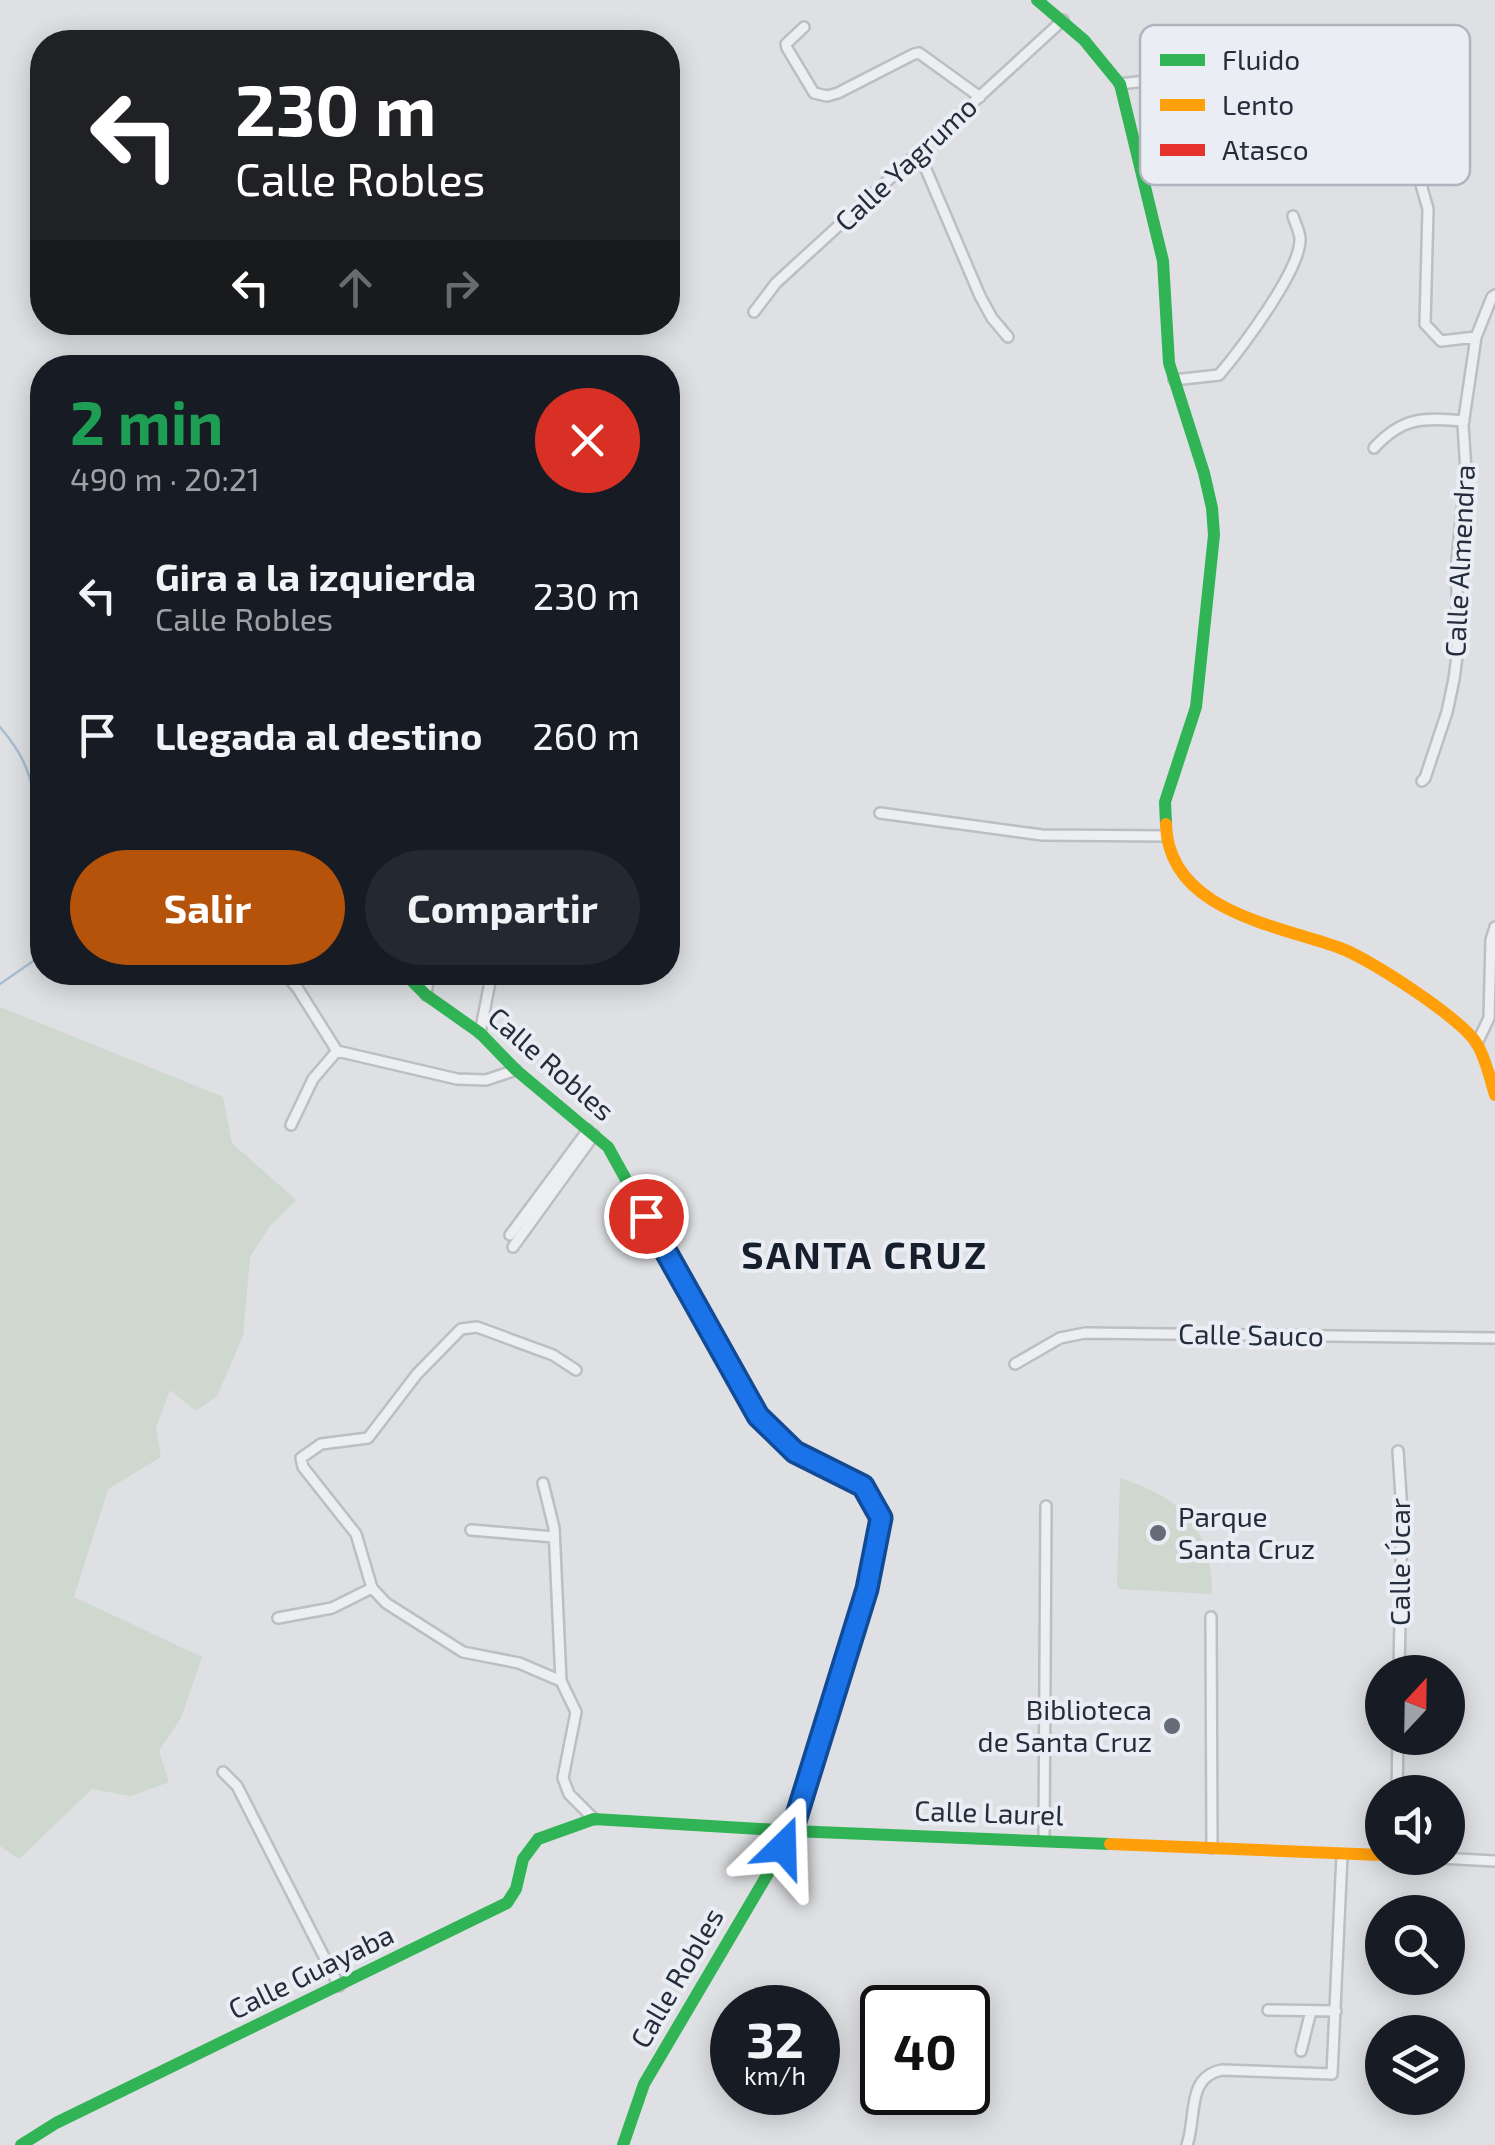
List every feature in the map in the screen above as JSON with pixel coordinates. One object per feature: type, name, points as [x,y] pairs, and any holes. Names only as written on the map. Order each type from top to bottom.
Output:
[{"type":"street","points":[[1037,0],[1100,57],[1120,84],[1140,166]]},
{"type":"street","name":"Calle Yagrumo","points":[[754,312],[776,283],[1062,20]]},
{"type":"street","points":[[804,27],[786,44],[787,48],[814,92],[821,95],[838,93],[919,53],[980,97]]},
{"type":"street","points":[[1120,84],[1140,82]]},
{"type":"street","points":[[919,153],[980,296],[1008,337]]},
{"type":"street","points":[[1145,185],[1163,260],[1169,362],[1204,473],[1214,535],[1196,707],[1165,802],[1166,836],[1180,872],[1208,898],[1251,920],[1345,949],[1434,1003],[1477,1042],[1495,1095]]},
{"type":"street","points":[[1422,185],[1428,209],[1424,324],[1441,341],[1476,337]]},
{"type":"street","points":[[1174,380],[1219,375],[1240,350],[1292,268],[1300,238],[1293,216]]},
{"type":"street","name":"Calle Almendra","points":[[1422,781],[1447,712],[1454,679],[1457,560],[1466,471],[1464,420],[1476,337],[1495,296]]},
{"type":"street","points":[[1374,448],[1387,433],[1407,422],[1464,420]]},
{"type":"street","points":[[880,814],[1042,835],[1166,836]]},
{"type":"street","points":[[1477,1042],[1490,1018],[1491,940],[1495,927]]},
{"type":"street","points":[[295,985],[337,1051],[457,1079],[486,1080],[516,1070]]},
{"type":"street","name":"Calle Robles","points":[[416,985],[480,1033],[516,1070],[608,1146],[758,1416],[795,1452],[863,1486],[881,1518],[867,1589],[792,1831],[644,2084],[623,2145]]},
{"type":"street","points":[[426,995],[427,985]]},
{"type":"street","points":[[480,1033],[489,985]]},
{"type":"street","points":[[290,1125],[313,1080],[337,1051]]},
{"type":"street","points":[[510,1235],[591,1133]]},
{"type":"street","points":[[513,1247],[591,1133]]},
{"type":"street","points":[[561,1681],[520,1663],[463,1652],[386,1603],[372,1588],[356,1534],[303,1467],[302,1458],[321,1444],[368,1438],[417,1374],[461,1329],[477,1327],[554,1355],[576,1370]]},
{"type":"street","name":"Calle Sauco","points":[[1015,1364],[1060,1338],[1086,1333],[1495,1338]]},
{"type":"street","name":"Calle Úcar","points":[[1398,1451],[1402,1512],[1399,1655]]},
{"type":"street","points":[[543,1483],[554,1537],[561,1681],[576,1712],[563,1778],[569,1794],[594,1819]]},
{"type":"street","points":[[1044,1840],[1046,1506]]},
{"type":"street","points":[[471,1530],[554,1537]]},
{"type":"street","points":[[278,1618],[332,1608],[372,1588]]},
{"type":"street","points":[[1211,1617],[1212,1848]]},
{"type":"street","points":[[223,1772],[237,1786],[340,1986]]},
{"type":"street","name":"Calle Laurel","points":[[594,1819],[1365,1855]]},
{"type":"street","name":"Calle Guayaba","points":[[21,2145],[56,2123],[507,1903],[516,1889],[523,1859],[538,1839],[594,1819]]},
{"type":"street","points":[[1187,2145],[1197,2086],[1208,2073],[1222,2070],[1332,2074],[1342,1855]]},
{"type":"street","points":[[1465,1859],[1495,1860]]},
{"type":"street","points":[[1268,2010],[1336,2012]]},
{"type":"street","points":[[1300,2051],[1312,2011]]},
{"type":"shaded area","points":[[0,1007],[223,1097],[232,1143],[296,1200],[270,1226],[250,1257],[243,1336],[217,1396],[196,1411],[170,1390],[156,1428],[161,1457],[108,1489],[74,1597],[202,1657],[181,1718],[159,1751],[169,1782],[131,1796],[92,1789],[19,1859],[0,1846]]},
{"type":"shaded area","name":"Parque Santa Cruz","points":[[1120,1478],[1161,1495],[1189,1519],[1206,1551],[1212,1594],[1117,1586]]},
{"type":"waterway","points":[[0,727],[30,778]]},
{"type":"waterway","points":[[0,984],[30,963]]},
{"type":"traffic: fast","points":[[1037,0],[1084,40],[1120,84],[1140,166]]},
{"type":"traffic: fast","points":[[1145,185],[1163,261],[1169,363],[1204,473],[1214,535],[1196,707],[1165,802],[1166,824]]},
{"type":"traffic: fast","points":[[416,985],[480,1033],[516,1070],[608,1147],[757,1416],[795,1452],[863,1486],[881,1516]]},
{"type":"traffic: fast","points":[[623,2145],[644,2084],[793,1831],[800,1807]]},
{"type":"traffic: fast","points":[[21,2145],[56,2123],[507,1903],[516,1889],[523,1859],[538,1839],[594,1819],[1110,1844]]},
{"type":"traffic: slow","points":[[1166,824],[1171,853],[1185,877],[1205,895],[1258,922],[1354,954],[1414,990],[1453,1020],[1477,1044],[1495,1095]]},
{"type":"traffic: slow","points":[[1110,1844],[1365,1854]]},
{"type":"traffic: jam","points":[[800,1807],[867,1589],[881,1516]]},
{"type":"place","name":"Parque Santa Cruz","points":[[1158,1533]]},
{"type":"place","name":"Biblioteca de Santa Cruz","points":[[1172,1726]]},
{"type":"district","name":"SANTA CRUZ","points":[[865,1256]]},
{"type":"route","points":[[646,1216],[758,1416],[795,1452],[863,1486],[881,1518],[867,1589],[792,1831],[783,1847]]}]
